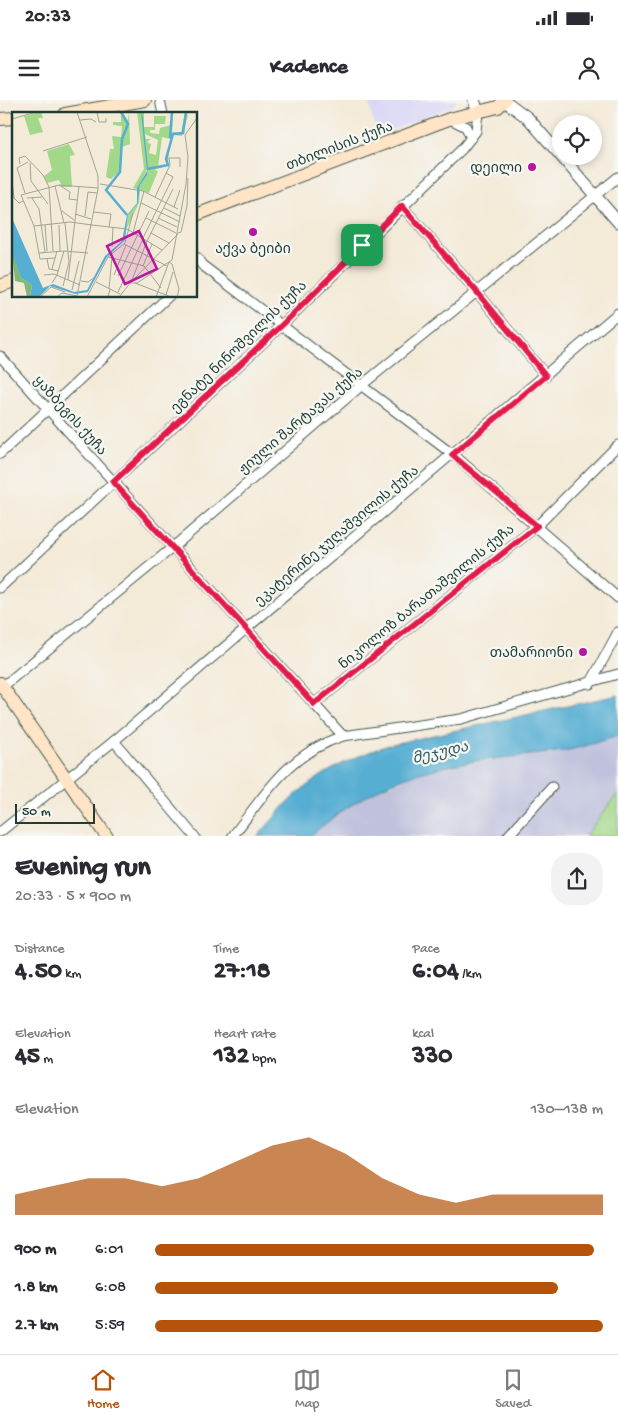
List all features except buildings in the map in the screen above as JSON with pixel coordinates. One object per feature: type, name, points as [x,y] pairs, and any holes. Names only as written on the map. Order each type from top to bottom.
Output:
[{"type":"main road","points":[[76,112],[145,100]]},
{"type":"main road","name":"თბილისის ქუჩა","points":[[198,214],[449,119],[478,103],[494,108],[505,100]]},
{"type":"main road","points":[[0,286],[12,282]]},
{"type":"main road","points":[[3,691],[107,836]]},
{"type":"street","points":[[505,100],[528,118],[552,146]]},
{"type":"street","name":"ეგნატე ნინოშვილის ქუჩა","points":[[0,588],[282,325],[471,138],[476,131],[478,103]]},
{"type":"street","points":[[449,119],[455,120],[466,127],[471,138]]},
{"type":"street","points":[[569,165],[618,222]]},
{"type":"street","name":"ჟიული შარტავას ქუჩა","points":[[3,691],[362,386],[618,177]]},
{"type":"street","points":[[402,206],[477,292],[546,376]]},
{"type":"street","points":[[199,268],[282,325],[452,455],[537,526],[618,598]]},
{"type":"street","points":[[0,454],[167,298]]},
{"type":"street","name":"ეკატერინე ჯუღაშვილის ქუჩა","points":[[0,832],[114,740],[546,376],[618,313]]},
{"type":"street","name":"ყაზბეგის ქუჩა","points":[[0,356],[343,736]]},
{"type":"street","name":"ნიკოლოზ ბარათაშვილის ქუჩა","points":[[314,704],[537,526],[618,445]]},
{"type":"street","points":[[590,684],[618,632]]},
{"type":"street","points":[[232,836],[276,780],[311,749],[343,736],[461,719],[590,684],[618,674]]},
{"type":"street","points":[[114,740],[195,836]]},
{"type":"street","points":[[507,836],[552,787]]},
{"type":"shaded area","points":[[368,100],[456,101],[453,106],[377,136]]},
{"type":"shaded area","points":[[618,736],[618,836],[311,836],[342,810],[369,794],[420,773],[447,767],[566,750]]},
{"type":"green space","points":[[618,793],[618,836],[585,836]]},
{"type":"water","name":"მეჯუდა","points":[[618,695],[618,736],[563,751],[476,761],[433,769],[412,775],[370,794],[339,813],[310,836],[258,836],[299,792],[324,774],[364,754],[392,744]]},
{"type":"place","name":"დეილი","points":[[532,167]]},
{"type":"place","name":"აქვა ბეიბი","points":[[253,232]]},
{"type":"place","name":"თამარიონი","points":[[583,652]]},
{"type":"route","points":[[402,206],[477,292],[546,376],[452,455],[537,526],[314,704],[113,482],[282,325],[362,245],[402,206]]}]
